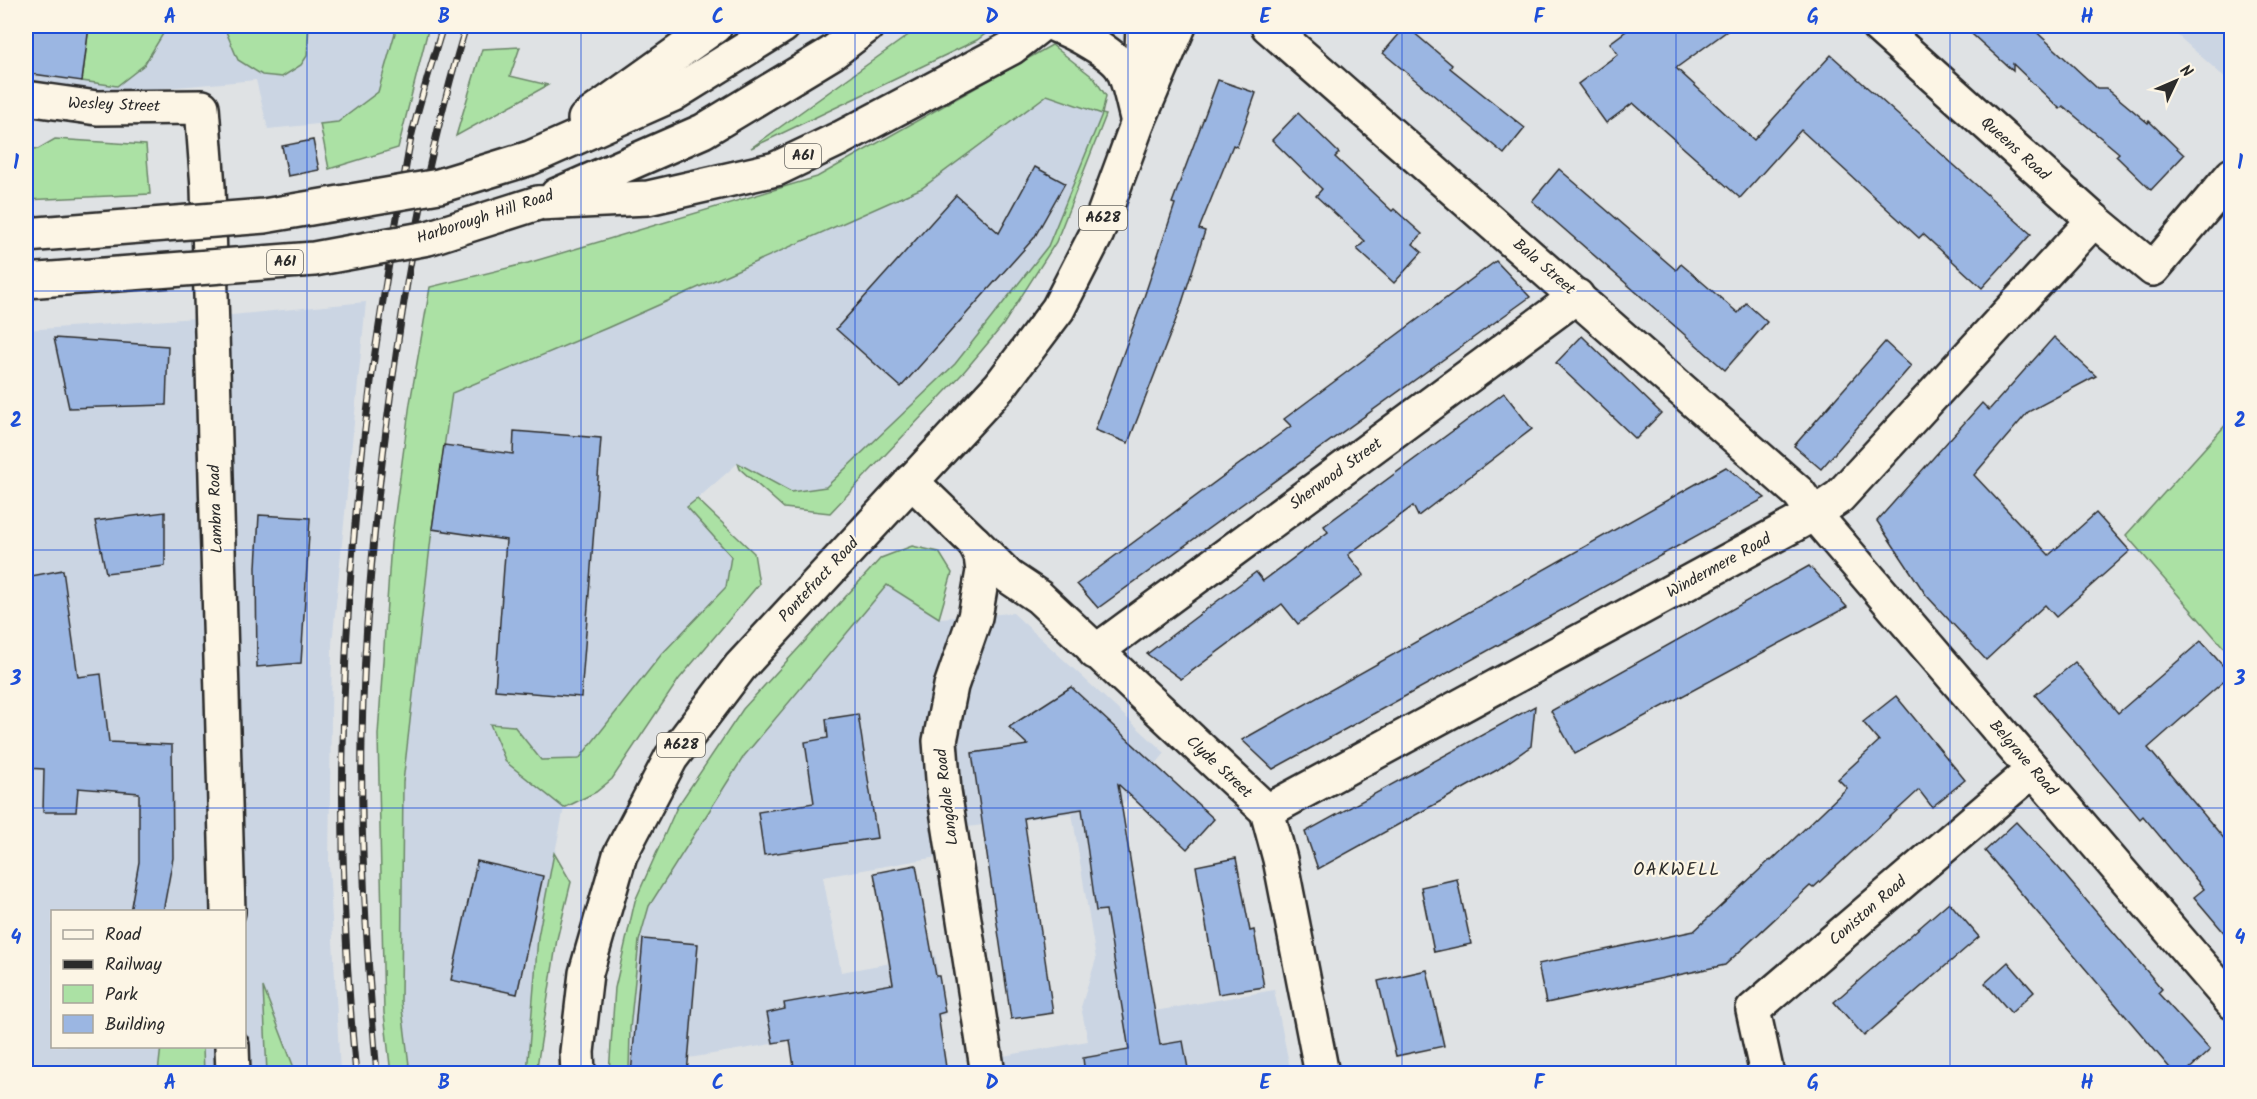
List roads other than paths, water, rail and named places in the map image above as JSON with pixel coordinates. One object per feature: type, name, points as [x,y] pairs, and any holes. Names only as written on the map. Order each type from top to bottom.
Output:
[{"type":"main road","points":[[530,158],[715,26]]},
{"type":"main road","points":[[26,235],[264,216],[439,186],[530,158],[672,95],[783,26]]},
{"type":"main road","name":"Harborough Hill Road","points":[[26,281],[314,259],[428,238],[538,203],[703,131],[832,53],[867,26]]},
{"type":"main road","name":"A61","points":[[538,203],[648,198],[776,169],[841,138],[1011,48],[1039,26]]},
{"type":"main road","points":[[1057,26],[1077,33],[1122,68],[1138,122]]},
{"type":"main road","name":"Pontefract Road","points":[[1138,122],[1143,26]]},
{"type":"main road","name":"Pontefract Road","points":[[1141,79],[1163,26]]},
{"type":"main road","name":"Pontefract Road","points":[[578,1074],[577,1052],[586,973],[620,855],[671,758],[740,667],[1000,386],[1058,309],[1097,233],[1138,122],[1179,26]]},
{"type":"main road","name":"Bala Street","points":[[1268,26],[1799,493],[1814,514]]},
{"type":"main road","name":"Queens Road","points":[[1878,26],[2094,220],[2153,269],[2232,175]]},
{"type":"main road","name":"Wesley Street","points":[[26,98],[97,108],[202,107]]},
{"type":"main road","name":"Lambra Road","points":[[202,107],[208,187],[228,910]]},
{"type":"main road","name":"Windermere Road","points":[[1267,811],[1814,514],[1839,497],[2094,220]]},
{"type":"main road","name":"Sherwood Street","points":[[1095,652],[1577,296]]},
{"type":"main road","name":"Langdale Road","points":[[911,481],[974,542],[981,556],[983,571],[975,617],[951,686],[940,741],[944,791],[988,1074]]},
{"type":"main road","name":"Belgrave Road","points":[[1814,514],[2232,1002]]},
{"type":"main road","name":"Clyde Street","points":[[974,542],[1009,577],[1039,597],[1267,811],[1280,859],[1322,1074]]},
{"type":"main road","name":"Coniston Road","points":[[1767,1074],[1753,1010],[2033,770]]},
{"type":"main road","points":[[232,1048],[233,1074]]},
{"type":"railway","points":[[356,1074],[344,899],[343,811],[343,723],[353,548],[372,374],[411,138],[443,26]]},
{"type":"railway","points":[[377,1074],[370,990],[362,823],[363,694],[372,561],[381,473],[405,293],[431,159],[466,26]]},
{"type":"district","name":"OAKWELL","points":[[1677,870]]}]
